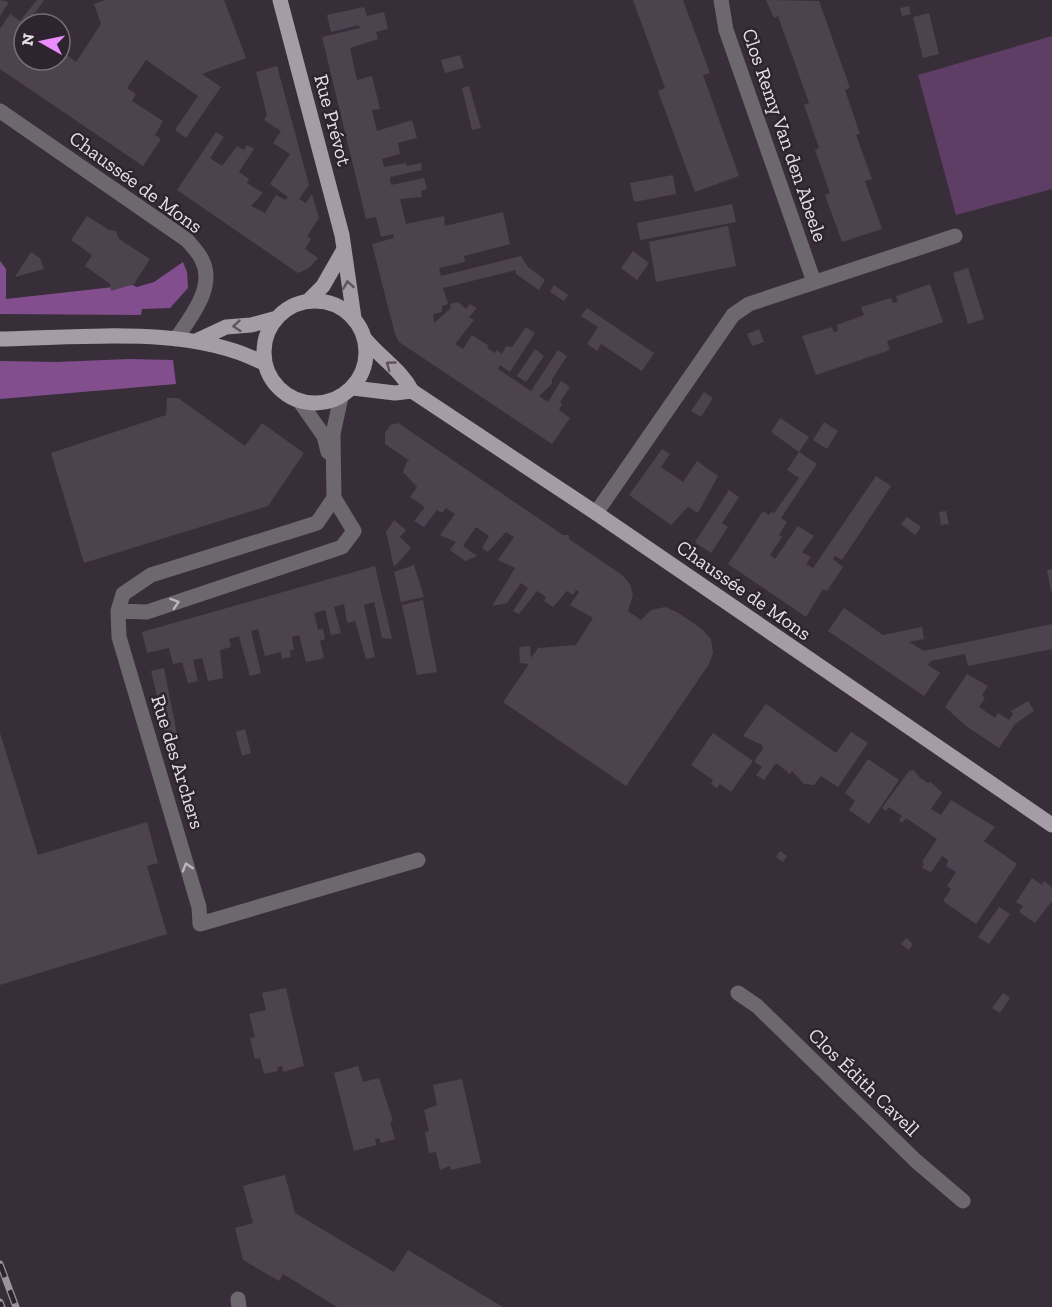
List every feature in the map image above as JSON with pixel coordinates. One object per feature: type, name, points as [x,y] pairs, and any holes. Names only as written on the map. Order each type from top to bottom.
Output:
[{"type":"main road","name":"Rue Prévot","points":[[280,0],[342,235],[354,318]]},
{"type":"main road","points":[[308,301],[323,286],[343,250]]},
{"type":"main road","points":[[198,340],[226,327],[251,325],[277,318],[296,304],[308,301],[333,304],[354,318],[366,340],[367,357],[363,374],[347,392],[328,403],[300,402],[280,390],[270,378],[265,364],[266,339],[277,318]]},
{"type":"main road","points":[[0,339],[198,340],[249,355],[265,364]]},
{"type":"main road","name":"Chaussée de Mons","points":[[366,340],[383,360],[404,374],[412,391],[596,513],[1052,825]]},
{"type":"main road","points":[[347,392],[412,391]]},
{"type":"street","name":"Clos Remy Van den Abeele","points":[[721,0],[726,30],[814,282]]},
{"type":"street","name":"Chaussée de Mons","points":[[0,111],[187,240],[203,261],[205,286],[200,301],[176,339]]},
{"type":"street","points":[[596,513],[718,333],[733,315],[749,304],[955,236]]},
{"type":"street","points":[[334,498],[317,523],[151,575],[123,594],[118,611],[147,612],[342,548],[354,531],[334,498],[332,463],[333,434],[347,392]]},
{"type":"street","points":[[300,402],[324,436],[332,463]]},
{"type":"street","name":"Rue des Archers","points":[[118,611],[119,637],[199,907],[200,924],[418,860]]},
{"type":"street","name":"Clos Édith Cavell","points":[[738,993],[757,1006],[907,1153],[963,1201]]},
{"type":"shaded area","points":[[1052,36],[1052,189],[956,215],[918,75]]},
{"type":"shaded area","points":[[0,261],[6,269],[6,299],[132,285],[137,287],[154,282],[183,262],[187,272],[188,288],[170,308],[142,309],[141,315],[0,314]]},
{"type":"shaded area","points":[[173,360],[176,384],[0,399],[0,361],[56,362]]},
{"type":"building","points":[[0,0],[9,2],[0,16]]},
{"type":"building","points":[[37,0],[44,0],[36,12],[27,12]]},
{"type":"building","points":[[105,0],[224,0],[246,58],[202,74],[221,87],[186,138],[175,130],[198,96],[146,60],[127,88],[136,94],[132,101],[163,121],[155,135],[161,139],[143,166],[0,69],[0,29],[10,14],[12,15],[12,72],[72,72],[72,59],[76,62],[101,24],[94,4]]},
{"type":"building","points":[[633,0],[683,0],[710,73],[703,75],[739,176],[695,192],[658,91],[665,88]]},
{"type":"building","points":[[766,0],[819,1],[850,88],[845,90],[860,134],[856,135],[872,179],[865,181],[882,229],[842,242],[825,195],[830,193],[815,150],[819,148],[804,105],[809,103],[778,16],[774,18]]},
{"type":"building","points":[[909,6],[911,14],[902,16],[900,8]]},
{"type":"building","points":[[364,7],[367,16],[384,12],[388,29],[376,32],[378,39],[350,48],[357,80],[372,76],[380,109],[372,110],[377,131],[412,120],[417,138],[398,143],[400,154],[382,159],[384,167],[421,163],[422,170],[390,177],[391,185],[424,178],[427,189],[421,191],[422,197],[400,199],[406,224],[444,216],[445,226],[503,212],[510,244],[464,256],[465,262],[439,268],[441,276],[521,256],[528,267],[545,280],[539,290],[516,274],[516,270],[443,288],[448,304],[442,306],[442,312],[433,314],[434,323],[451,308],[450,304],[458,302],[466,309],[470,304],[477,308],[469,317],[474,320],[455,344],[463,349],[472,335],[489,346],[487,348],[495,353],[497,350],[502,354],[506,346],[512,347],[526,327],[535,333],[510,372],[500,365],[498,369],[531,391],[558,350],[567,356],[552,379],[552,384],[539,396],[548,402],[561,381],[570,387],[560,402],[562,404],[559,410],[570,418],[552,444],[399,342],[395,334],[372,244],[394,238],[393,234],[381,237],[376,217],[366,219],[322,37],[360,28],[359,25],[331,32],[327,15]]},
{"type":"building","points":[[929,13],[939,54],[923,58],[913,17]]},
{"type":"building","points":[[460,55],[464,68],[445,73],[441,60]]},
{"type":"building","points":[[277,66],[309,185],[299,199],[306,203],[312,194],[319,218],[307,236],[311,239],[305,249],[318,258],[309,268],[298,273],[177,190],[216,132],[224,137],[210,158],[222,166],[237,146],[244,150],[247,145],[254,149],[239,172],[249,179],[247,183],[263,193],[251,206],[265,213],[276,195],[285,200],[288,197],[270,184],[290,154],[273,143],[281,131],[264,120],[267,115],[256,72]]},
{"type":"building","points":[[469,86],[481,128],[472,130],[462,88]]},
{"type":"building","points":[[673,175],[676,194],[634,202],[630,183]]},
{"type":"building","points":[[732,204],[736,222],[640,240],[637,223]]},
{"type":"building","points":[[87,216],[109,230],[116,231],[119,239],[150,259],[134,284],[111,291],[110,284],[85,266],[92,255],[71,240]]},
{"type":"building","points":[[728,226],[736,266],[656,282],[649,242]]},
{"type":"building","points":[[633,251],[649,263],[637,280],[621,268]]},
{"type":"building","points":[[31,252],[40,258],[44,269],[15,277]]},
{"type":"building","points":[[968,268],[984,319],[968,324],[953,273]]},
{"type":"building","points":[[930,284],[943,322],[887,341],[890,350],[816,375],[802,336],[832,327],[834,332],[838,331],[837,325],[864,315],[861,307],[891,298],[893,303],[898,302],[896,296]]},
{"type":"building","points":[[554,285],[568,295],[564,301],[550,292]]},
{"type":"building","points":[[587,308],[654,353],[642,371],[601,344],[597,351],[587,344],[598,327],[581,316]]},
{"type":"building","points":[[759,329],[764,342],[752,346],[747,334]]},
{"type":"building","points":[[535,349],[544,356],[526,382],[517,376]]},
{"type":"building","points":[[704,392],[713,398],[701,417],[691,411]]},
{"type":"building","points":[[167,398],[178,398],[245,446],[262,423],[304,453],[268,506],[84,563],[51,453],[166,415]]},
{"type":"building","points":[[780,418],[809,437],[799,452],[771,432]]},
{"type":"building","points":[[824,422],[838,431],[827,449],[813,440]]},
{"type":"building","points":[[398,423],[563,535],[569,535],[569,539],[622,575],[630,584],[633,595],[628,611],[641,620],[651,610],[665,607],[677,612],[702,629],[711,639],[713,653],[709,664],[626,786],[503,702],[529,664],[520,663],[519,647],[530,646],[531,658],[538,648],[576,645],[593,618],[570,605],[579,592],[576,590],[573,595],[567,591],[553,607],[544,601],[546,597],[537,591],[519,614],[513,611],[528,588],[521,583],[507,603],[492,606],[515,568],[498,560],[514,537],[506,532],[488,552],[482,548],[489,536],[476,527],[463,546],[477,556],[465,561],[450,550],[456,542],[440,535],[455,514],[446,508],[442,513],[437,510],[424,527],[414,521],[425,507],[410,497],[417,487],[403,472],[407,461],[410,461],[385,444],[385,433],[390,425]]},
{"type":"building","points":[[662,449],[670,454],[661,467],[683,482],[697,461],[718,476],[698,513],[688,507],[671,525],[629,495]]},
{"type":"building","points":[[799,452],[817,464],[781,518],[787,522],[779,535],[782,537],[770,555],[775,559],[798,526],[814,536],[802,552],[811,557],[806,564],[813,568],[876,476],[891,486],[842,560],[835,556],[833,559],[843,567],[827,591],[823,589],[806,617],[728,564],[763,511],[769,515],[771,512],[774,513],[799,478],[787,470]]},
{"type":"building","points":[[729,490],[739,497],[722,523],[728,527],[711,553],[695,542]]},
{"type":"building","points":[[946,511],[949,524],[941,525],[939,512]]},
{"type":"building","points":[[907,517],[921,527],[915,535],[901,524]]},
{"type":"building","points":[[394,520],[406,530],[400,537],[411,548],[394,567],[386,532]]},
{"type":"building","points":[[414,565],[424,597],[401,602],[394,572]]},
{"type":"building","points":[[375,566],[392,639],[382,638],[374,602],[364,605],[375,657],[366,659],[355,621],[347,623],[344,604],[334,607],[341,633],[331,635],[325,610],[314,613],[318,630],[323,629],[325,639],[320,641],[324,658],[317,660],[306,662],[299,635],[292,637],[294,650],[290,650],[291,657],[282,659],[281,652],[265,656],[258,629],[251,631],[261,673],[250,676],[239,636],[229,639],[231,647],[220,650],[223,678],[208,681],[202,658],[193,660],[198,681],[188,683],[182,662],[173,664],[169,648],[147,653],[142,632]]},
{"type":"building","points":[[1052,569],[1052,591],[1051,591],[1047,570]]},
{"type":"building","points":[[423,600],[437,672],[417,675],[402,605]]},
{"type":"building","points":[[844,608],[883,635],[922,627],[924,639],[909,642],[924,651],[1052,624],[1052,649],[968,666],[965,654],[931,661],[928,665],[940,673],[924,696],[828,631]]},
{"type":"building","points":[[164,668],[177,734],[166,736],[151,671]]},
{"type":"building","points":[[967,674],[988,686],[982,695],[985,698],[979,707],[995,718],[998,713],[1009,720],[1013,714],[1011,711],[1028,701],[1034,711],[1015,724],[999,748],[966,726],[945,707]]},
{"type":"building","points":[[766,704],[836,753],[851,732],[868,743],[838,787],[821,776],[814,785],[804,784],[792,771],[790,774],[776,763],[764,780],[756,775],[762,767],[755,760],[763,749],[762,745],[743,736]]},
{"type":"building","points":[[245,729],[251,753],[242,756],[236,732]]},
{"type":"building","points":[[0,733],[38,855],[147,822],[158,863],[147,866],[167,934],[0,985]]},
{"type":"building","points":[[713,733],[753,761],[731,792],[720,784],[717,788],[711,784],[713,780],[691,765]]},
{"type":"building","points":[[868,759],[899,780],[869,824],[849,810],[855,801],[845,793]]},
{"type":"building","points":[[914,770],[919,777],[928,783],[931,782],[942,793],[931,809],[941,815],[951,800],[995,827],[984,841],[1017,864],[976,924],[943,901],[951,889],[947,886],[956,872],[946,866],[948,860],[942,856],[931,872],[922,868],[924,864],[922,862],[937,839],[906,818],[902,823],[899,820],[902,816],[889,807],[886,811],[882,808],[909,771]]},
{"type":"building","points":[[780,851],[787,856],[783,862],[776,857]]},
{"type":"building","points":[[1032,878],[1042,885],[1044,881],[1052,887],[1052,901],[1035,923],[1019,912],[1023,906],[1016,902]]},
{"type":"building","points":[[999,907],[1010,914],[989,944],[978,937]]},
{"type":"building","points":[[906,938],[913,944],[909,950],[901,944]]},
{"type":"building","points":[[286,988],[304,1066],[283,1072],[282,1066],[277,1067],[278,1071],[264,1074],[260,1058],[255,1059],[250,1038],[255,1037],[249,1014],[266,1010],[262,993]]},
{"type":"building","points":[[1003,993],[1010,998],[1000,1013],[992,1008]]},
{"type":"building","points":[[358,1066],[363,1082],[379,1078],[393,1121],[390,1122],[395,1139],[381,1143],[379,1138],[375,1139],[376,1145],[354,1151],[334,1073]]},
{"type":"building","points":[[462,1079],[481,1163],[451,1170],[450,1166],[440,1170],[436,1152],[429,1153],[425,1132],[429,1131],[424,1110],[437,1105],[433,1085]]},
{"type":"building","points":[[285,1175],[295,1213],[394,1272],[408,1250],[503,1307],[337,1307],[283,1274],[279,1281],[243,1260],[235,1228],[253,1223],[243,1186]]},
{"type":"railway","points":[[0,1264],[16,1307]]},
{"type":"railway","points":[[0,1302],[2,1307]]}]
